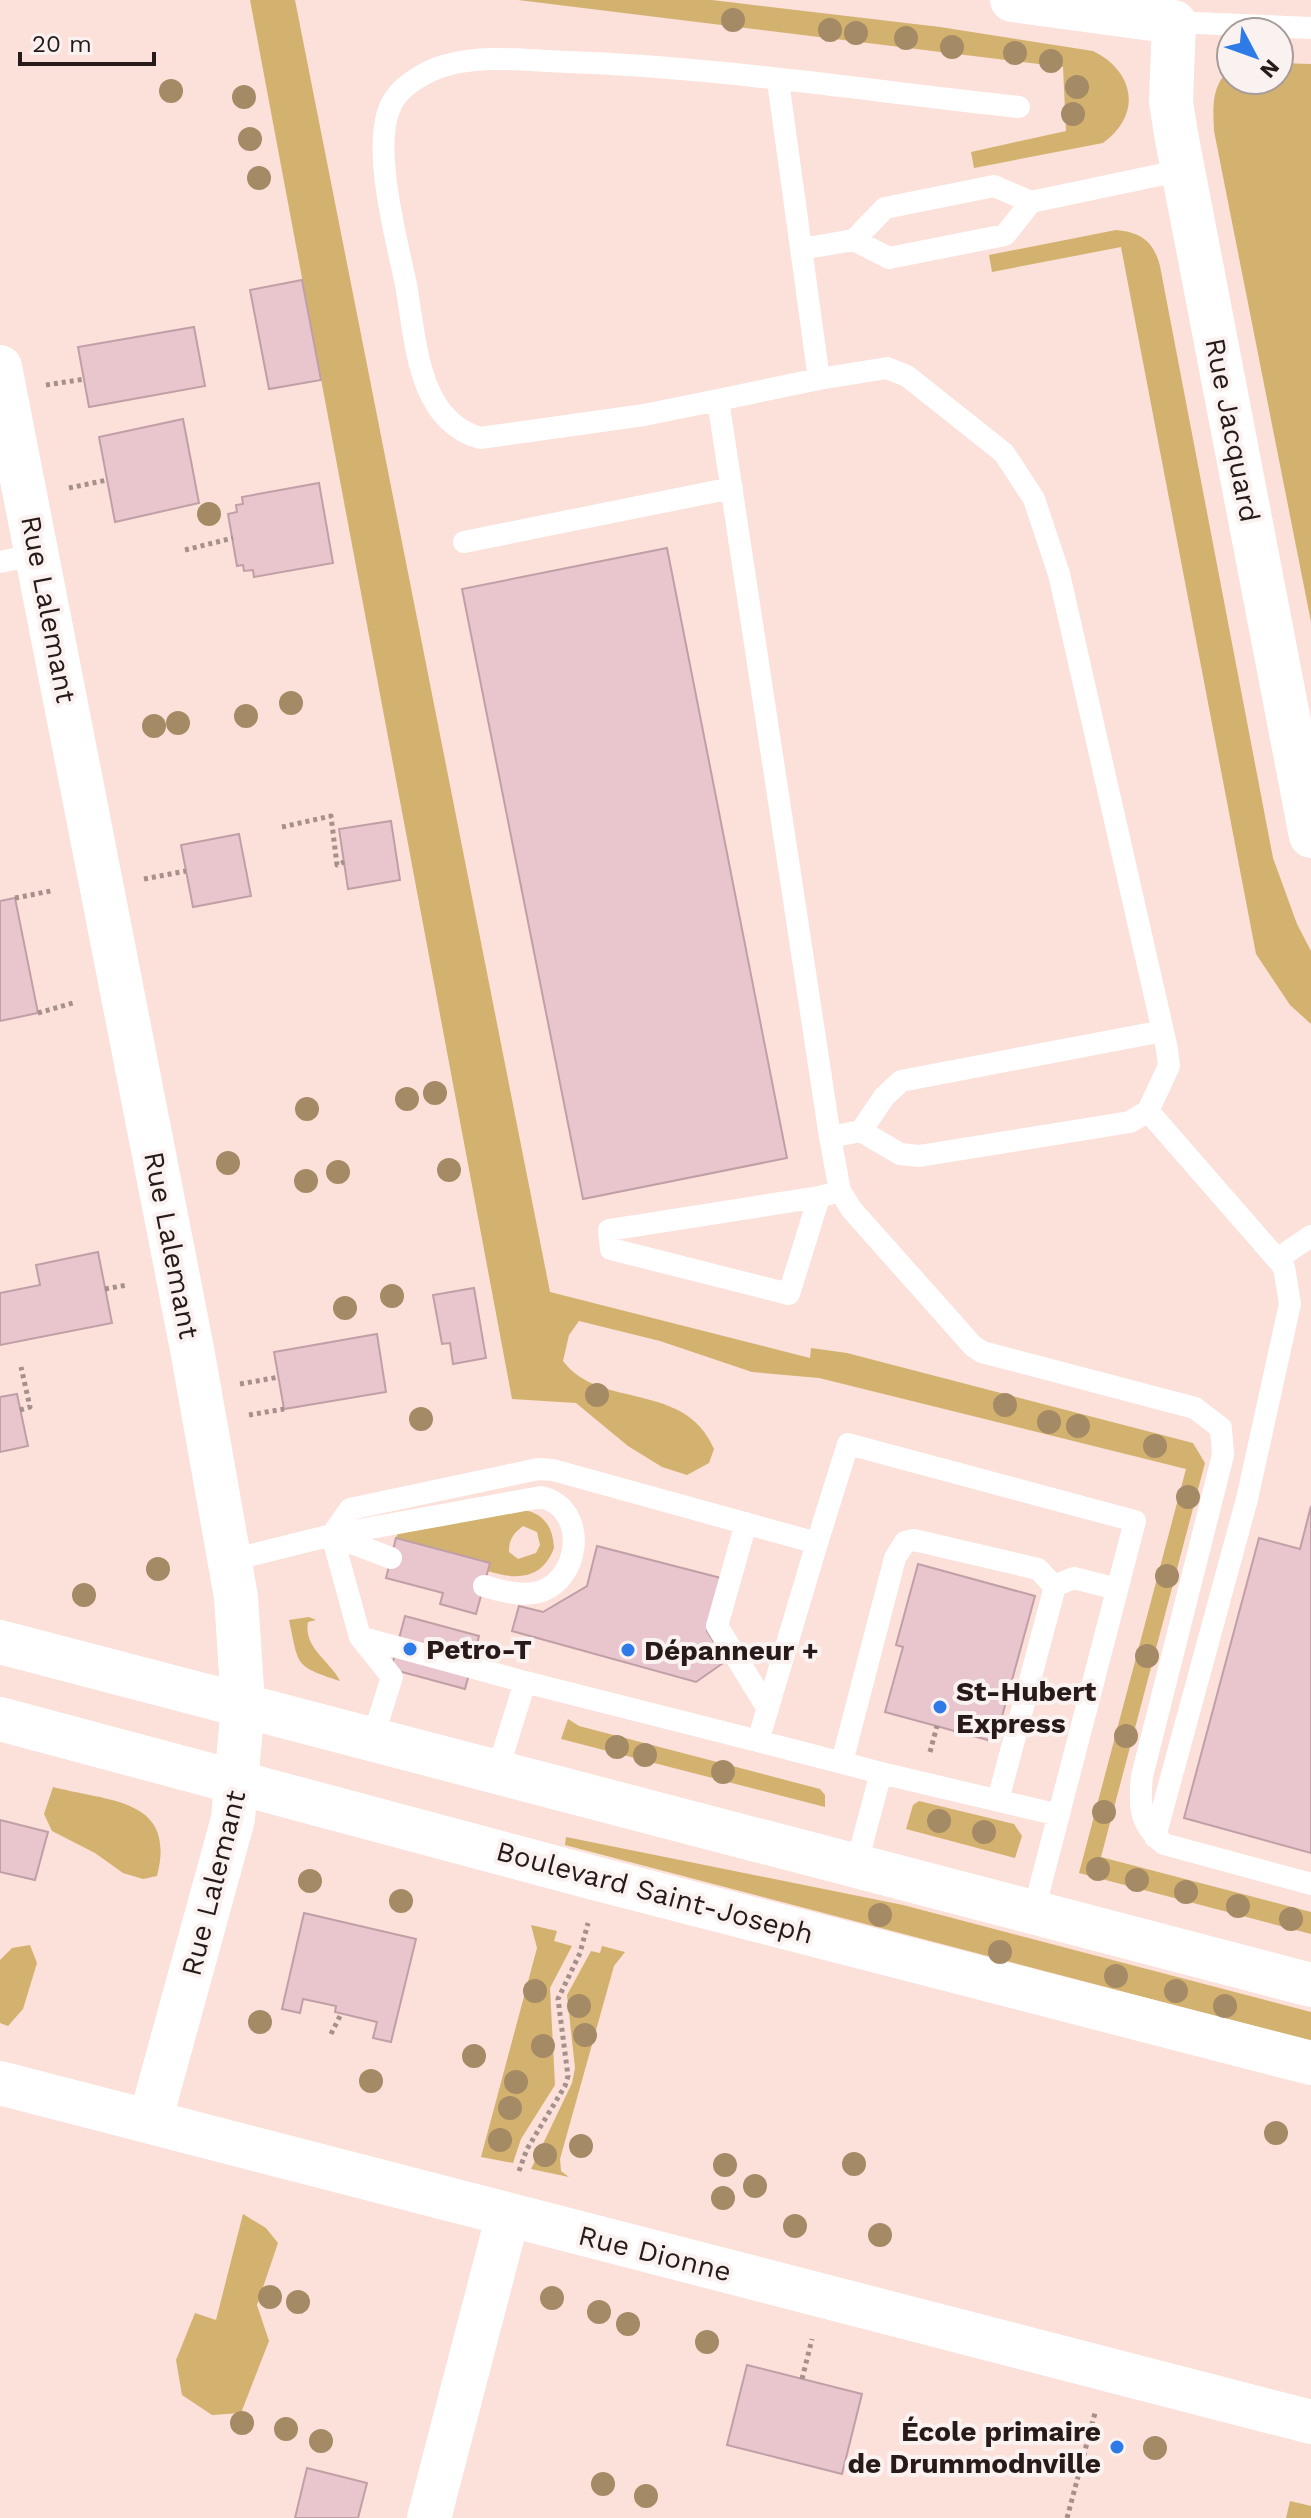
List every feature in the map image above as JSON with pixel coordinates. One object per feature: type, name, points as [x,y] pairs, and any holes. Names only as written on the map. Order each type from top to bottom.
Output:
[{"type":"street","points":[[1012,0],[1174,22]]},
{"type":"street","name":"Rue Jacquard","points":[[1174,22],[1171,101],[1311,836]]},
{"type":"street","name":"Rue Lalemant","points":[[12,383],[20,558],[231,1560],[243,1704],[238,1781],[230,1834],[150,2121]]},
{"type":"street","points":[[0,1642],[1311,1985]]},
{"type":"street","name":"Boulevard Saint-Joseph","points":[[0,1719],[594,1878],[1311,2063]]},
{"type":"street","name":"Rue Dionne","points":[[0,2083],[1311,2422]]},
{"type":"street","points":[[429,2518],[508,2215]]},
{"type":"lane","points":[[1174,22],[1311,28]]},
{"type":"lane","points":[[830,1137],[861,1131],[900,1154],[919,1156],[1130,1122],[1148,1111],[1169,1066],[1059,574],[1034,499],[1004,453],[907,376],[887,368],[874,367],[644,415],[480,438],[462,433],[446,420],[433,401],[421,368],[391,204],[383,143],[387,113],[395,97],[427,73],[448,64],[485,59],[620,64],[1019,107]]},
{"type":"lane","points":[[778,81],[819,379]]},
{"type":"lane","points":[[801,249],[854,240],[885,208],[994,186],[1031,202],[1183,170]]},
{"type":"lane","points":[[854,240],[889,258],[1005,235],[1031,202]]},
{"type":"lane","points":[[718,400],[830,1137],[830,1194],[789,1294],[611,1249],[609,1230],[830,1194]]},
{"type":"lane","points":[[464,542],[732,488]]},
{"type":"lane","points":[[861,1131],[884,1097],[901,1081],[1163,1031]]},
{"type":"lane","points":[[1148,1111],[1277,1259],[1289,1283],[1284,1331],[1247,1499],[1155,1837]]},
{"type":"lane","points":[[830,1194],[957,1331],[982,1352],[1181,1403],[1211,1417],[1221,1428],[1223,1455],[1142,1776],[1141,1818],[1155,1837],[1180,1850],[1311,1884]]},
{"type":"lane","points":[[1277,1259],[1311,1236]]},
{"type":"lane","points":[[758,1741],[848,1444],[1135,1521],[1033,1914]]},
{"type":"lane","points":[[332,1535],[350,1509],[538,1469],[553,1470],[817,1543]]},
{"type":"lane","points":[[231,1560],[332,1535],[541,1497],[556,1500],[566,1510],[573,1529],[574,1549],[567,1570],[556,1583],[538,1593],[519,1595],[484,1586]]},
{"type":"lane","points":[[746,1523],[717,1626],[768,1709]]},
{"type":"lane","points":[[332,1535],[391,1558]]},
{"type":"lane","points":[[332,1535],[360,1637],[392,1677],[372,1740]]},
{"type":"lane","points":[[842,1762],[895,1558],[905,1542],[914,1540],[1038,1569],[1054,1586]]},
{"type":"lane","points":[[1054,1586],[1074,1578],[1117,1589]]},
{"type":"lane","points":[[998,1800],[1054,1586]]},
{"type":"lane","points":[[360,1637],[881,1773],[1059,1815]]},
{"type":"lane","points":[[497,1772],[525,1682]]},
{"type":"lane","points":[[856,1866],[881,1773]]},
{"type":"path","points":[[12,383],[85,379]]},
{"type":"path","points":[[64,488],[107,480]]},
{"type":"path","points":[[185,550],[233,538]]},
{"type":"path","points":[[282,827],[331,816],[337,865],[344,862]]},
{"type":"path","points":[[140,879],[186,871]]},
{"type":"path","points":[[15,898],[51,891]]},
{"type":"path","points":[[38,1013],[73,1003]]},
{"type":"path","points":[[105,1289],[127,1285]]},
{"type":"path","points":[[20,1410],[30,1407],[21,1367]]},
{"type":"path","points":[[239,1384],[279,1377]]},
{"type":"path","points":[[245,1416],[284,1409]]},
{"type":"path","points":[[519,2171],[527,2149],[568,2076],[558,1999],[580,1953],[588,1923]]},
{"type":"path","points":[[331,2034],[341,2014]]},
{"type":"path","points":[[802,2379],[812,2339]]},
{"type":"path","points":[[1067,2518],[1095,2413]]},
{"type":"shaded area","points":[[250,0],[295,0],[550,1292],[810,1358],[811,1348],[847,1353],[1193,1443],[1205,1463],[1101,1857],[1311,1912],[1311,1934],[1079,1873],[1186,1469],[819,1378],[752,1372],[660,1341],[579,1321],[569,1335],[563,1361],[579,1376],[598,1386],[663,1404],[683,1413],[701,1427],[714,1449],[709,1463],[687,1475],[662,1467],[628,1446],[576,1403],[512,1399]]},
{"type":"shaded area","points":[[518,0],[712,0],[940,27],[1093,51],[1107,60],[1125,81],[1128,106],[1116,132],[1103,143],[974,168],[971,152],[1066,131],[1063,67]]},
{"type":"shaded area","points":[[1295,64],[1311,64],[1311,622],[1214,131],[1215,97],[1295,96]]},
{"type":"shaded area","points":[[1116,230],[1133,233],[1145,240],[1160,266],[1273,858],[1297,924],[1311,951],[1311,1024],[1290,1005],[1256,954],[1121,247],[992,272],[989,255]]},
{"type":"shaded area","points":[[524,1510],[546,1523],[554,1548],[549,1559],[535,1572],[508,1576],[488,1571],[490,1563],[396,1538],[398,1533]],"holes":[[[523,1526],[537,1532],[540,1545],[536,1553],[518,1559],[509,1552],[512,1537]]]},
{"type":"shaded area","points":[[309,1617],[316,1620],[308,1622],[310,1640],[340,1681],[314,1672],[297,1656],[289,1620]]},
{"type":"shaded area","points":[[568,1719],[579,1726],[820,1789],[825,1795],[825,1807],[561,1739]]},
{"type":"shaded area","points":[[53,1787],[116,1801],[148,1818],[157,1831],[161,1850],[157,1876],[143,1879],[123,1873],[95,1853],[52,1831],[44,1814]]},
{"type":"shaded area","points":[[919,1801],[1014,1824],[1022,1836],[1015,1858],[906,1829],[913,1805]]},
{"type":"shaded area","points":[[566,1837],[903,1905],[1311,2012],[1311,2041],[565,1845]]},
{"type":"shaded area","points":[[531,1925],[557,1931],[554,1941],[572,1946],[550,1988],[555,2085],[521,2139],[513,2163],[481,2157],[537,1948]]},
{"type":"shaded area","points":[[30,1945],[37,1963],[23,2009],[8,2026],[0,2023],[0,1960],[12,1948]]},
{"type":"shaded area","points":[[602,1946],[625,1952],[614,1966],[560,2159],[561,2171],[569,2177],[531,2169],[572,2083],[575,2068],[567,1995],[591,1951],[600,1953]]},
{"type":"shaded area","points":[[243,2214],[266,2228],[278,2243],[257,2305],[269,2341],[241,2413],[212,2415],[182,2395],[176,2360],[195,2313],[216,2320]]},
{"type":"shaded area","points":[[1290,2501],[1311,2506],[1311,2518],[1286,2518]]},
{"type":"building","points":[[302,280],[321,380],[269,389],[250,290]]},
{"type":"building","points":[[194,327],[205,386],[89,407],[78,347]]},
{"type":"building","points":[[183,419],[199,503],[115,522],[99,437]]},
{"type":"building","points":[[319,483],[333,563],[254,577],[253,570],[244,571],[243,565],[237,566],[228,514],[237,512],[236,505],[243,504],[242,497]]},
{"type":"building","points":[[667,548],[787,1158],[583,1199],[462,589]]},
{"type":"building","points":[[391,821],[400,880],[348,889],[339,829]]},
{"type":"building","points":[[239,834],[251,896],[193,907],[181,845]]},
{"type":"building","points":[[15,898],[38,1013],[0,1021],[0,901]]},
{"type":"building","points":[[98,1252],[112,1323],[0,1345],[0,1293],[40,1285],[36,1265]]},
{"type":"building","points":[[474,1288],[486,1358],[453,1364],[450,1343],[442,1344],[433,1295]]},
{"type":"building","points":[[377,1334],[386,1392],[284,1409],[274,1352]]},
{"type":"building","points":[[17,1394],[28,1446],[0,1452],[0,1397]]},
{"type":"building","points":[[1311,1506],[1311,1853],[1184,1818],[1259,1538],[1300,1549]]},
{"type":"building","points":[[396,1538],[490,1563],[476,1614],[440,1604],[443,1593],[386,1578]]},
{"type":"building","points":[[597,1546],[721,1578],[707,1631],[726,1661],[696,1682],[512,1631],[519,1606],[543,1612],[587,1586]]},
{"type":"building","points":[[918,1564],[1035,1596],[995,1742],[885,1712],[903,1647],[896,1645]]},
{"type":"building","points":[[405,1616],[479,1636],[465,1689],[391,1669]]},
{"type":"building","points":[[0,1820],[48,1832],[35,1880],[0,1872]]},
{"type":"building","points":[[304,1913],[416,1939],[391,2042],[373,2038],[377,2022],[335,2012],[336,2006],[303,1999],[300,2013],[282,2009]]},
{"type":"building","points":[[747,2365],[862,2394],[842,2474],[727,2445]]},
{"type":"building","points":[[307,2468],[367,2483],[358,2518],[295,2518]]},
{"type":"place","name":"Petro-T","points":[[410,1649]]},
{"type":"place","name":"Dépanneur +","points":[[628,1650]]},
{"type":"place","name":"St-Hubert Express","points":[[940,1707]]},
{"type":"place","name":"École primaire de Drummodnville","points":[[1117,2447]]}]
